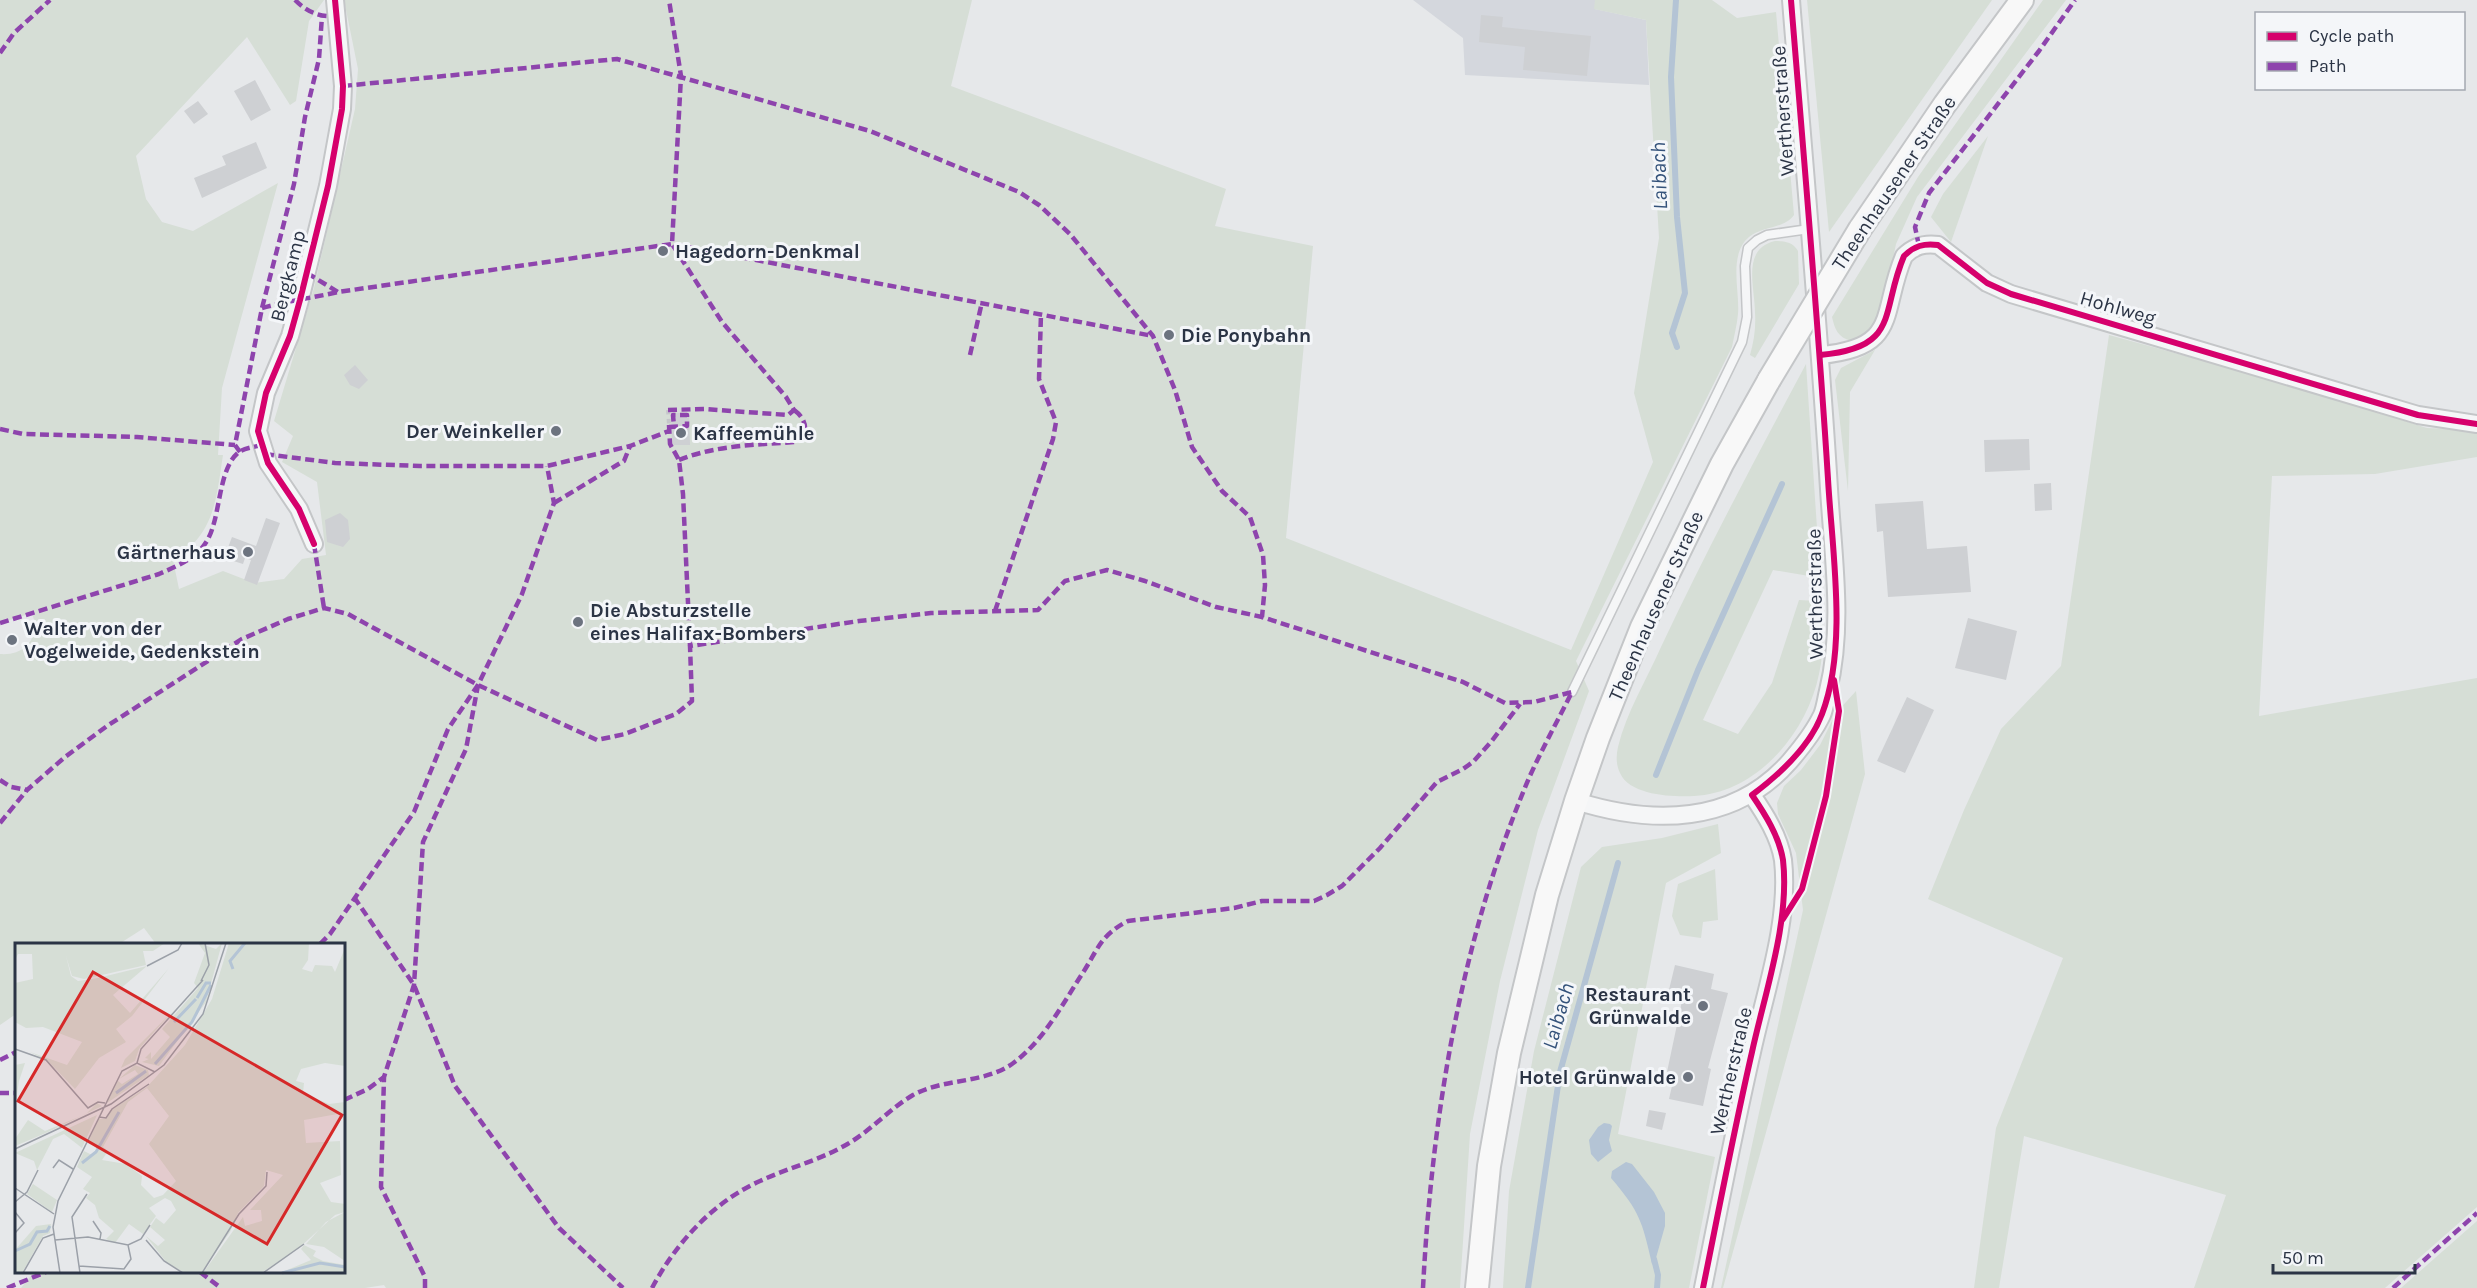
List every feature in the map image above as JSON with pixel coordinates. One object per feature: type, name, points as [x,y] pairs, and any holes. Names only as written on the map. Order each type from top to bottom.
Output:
[{"type":"main road","name":"Theenhausener Straße","points":[[1477,1288],[1489,1166],[1509,1053],[1547,895],[1598,738],[1642,627],[1722,464],[1769,380],[1860,229],[1945,104],[2022,0]]},
{"type":"street","name":"Bergkamp","points":[[314,544],[299,509],[268,463],[258,431],[266,393],[290,336],[302,291],[328,186],[342,109],[343,86],[334,0]]},
{"type":"street","name":"Wertherstraße","points":[[1576,801],[1602,809],[1665,817],[1695,815],[1752,795],[1777,776],[1803,746],[1822,715],[1833,671],[1836,620],[1820,356],[1791,0]]},
{"type":"street","name":"Hohlweg","points":[[1820,356],[1851,351],[1874,337],[1884,325],[1890,311],[1905,256],[1910,250],[1928,243],[1938,245],[1987,283],[2011,294],[2418,415],[2477,424]]},
{"type":"street","name":"Wertherstraße","points":[[1703,1288],[1733,1136],[1782,921],[1784,880],[1782,857],[1775,834],[1752,795]]},
{"type":"lane","points":[[1572,692],[1742,342],[1747,317],[1745,266],[1748,248],[1756,240],[1767,235],[1809,229]]},
{"type":"path","points":[[668,410],[669,425]]},
{"type":"shaded area","points":[[0,0],[324,0],[309,21],[296,101],[290,105],[247,37],[136,156],[146,199],[162,222],[193,231],[278,183],[222,388],[218,455],[223,455],[215,501],[211,515],[198,539],[173,560],[179,589],[223,571],[254,583],[284,579],[302,559],[326,555],[317,482],[282,462],[293,436],[274,421],[314,288],[355,109],[358,69],[344,0],[972,0],[951,86],[1226,189],[1215,226],[1313,246],[1286,538],[1571,650],[1653,462],[1634,393],[1659,238],[1646,20],[1594,9],[1595,0],[1712,0],[1737,18],[1776,12],[1794,215],[1785,223],[1749,237],[1739,253],[1736,274],[1738,314],[1732,347],[1576,661],[1589,691],[1538,830],[1500,981],[1470,1134],[1460,1288],[386,1288],[384,1285],[365,1288],[21,1288],[33,1273],[345,1273],[345,943],[155,943],[144,928],[121,943],[15,943],[15,1015],[0,1025],[0,654],[17,652],[29,643],[34,630],[34,622],[32,613],[0,623]]},
{"type":"shaded area","points":[[1413,0],[1595,0],[1595,9],[1646,20],[1649,85],[1465,75],[1463,38]]},
{"type":"shaded area","points":[[1807,0],[1992,0],[1829,232]]},
{"type":"shaded area","points":[[2043,0],[2066,0],[1917,197],[1896,244],[1883,307],[1871,332],[1851,341],[1843,337],[1836,329],[1832,317],[1918,177]]},
{"type":"shaded area","points":[[1988,136],[1951,242],[1931,217],[1943,194]]},
{"type":"shaded area","points":[[1775,241],[1791,244],[1798,251],[1799,284],[1755,358],[1750,355],[1755,324],[1752,270],[1758,252],[1764,245]]},
{"type":"shaded area","points":[[2109,335],[2284,383],[2427,428],[2477,430],[2477,457],[2375,474],[2272,476],[2259,716],[2477,678],[2477,1207],[2385,1288],[2194,1288],[2226,1195],[2024,1136],[1999,1288],[1974,1288],[1996,1128],[2063,958],[1928,899],[1964,810],[2001,729],[2061,666]]},
{"type":"shaded area","points":[[1875,350],[1850,392],[1848,491],[1835,380],[1841,368]]},
{"type":"shaded area","points":[[1806,364],[1820,573],[1815,577],[1773,570],[1703,720],[1738,734],[1772,683],[1799,600],[1817,601],[1822,607],[1822,657],[1813,696],[1791,738],[1776,756],[1758,772],[1738,784],[1717,792],[1694,796],[1653,794],[1643,791],[1625,781],[1618,767],[1617,750],[1626,722],[1696,576]]},
{"type":"shaded area","points":[[1856,691],[1865,774],[1723,1288],[1721,1288],[1803,910],[1796,853],[1778,814],[1777,803],[1784,786],[1801,770],[1820,745],[1836,713]]},
{"type":"shaded area","points":[[1718,824],[1721,853],[1666,883],[1618,1134],[1715,1157],[1689,1288],[1503,1288],[1509,1191],[1534,1051],[1581,867],[1602,847],[1662,838]]},
{"type":"shaded area","points":[[1715,869],[1718,920],[1703,922],[1701,938],[1680,935],[1672,916],[1678,884]]},
{"type":"shaded area","points":[[2477,1221],[2477,1288],[2401,1288]]},
{"type":"water","points":[[1604,1123],[1612,1126],[1609,1140],[1612,1151],[1598,1162],[1591,1154],[1589,1140],[1598,1127]]},
{"type":"water","points":[[1626,1162],[1632,1164],[1654,1192],[1665,1213],[1665,1226],[1654,1265],[1639,1218],[1611,1178],[1612,1171]]},
{"type":"building","points":[[1481,15],[1503,17],[1502,27],[1591,36],[1587,76],[1523,70],[1525,47],[1479,42]]},
{"type":"building","points":[[255,80],[271,110],[251,121],[234,91]]},
{"type":"building","points":[[198,101],[208,114],[194,124],[184,111]]},
{"type":"building","points":[[256,142],[267,168],[202,198],[194,178],[226,165],[222,156]]},
{"type":"building","points":[[355,365],[368,380],[359,389],[350,385],[344,375]]},
{"type":"building","points":[[671,413],[689,413],[690,445],[672,445]]},
{"type":"building","points":[[2029,439],[2030,470],[1985,472],[1984,440]]},
{"type":"building","points":[[2051,483],[2052,510],[2035,511],[2034,484]]},
{"type":"building","points":[[1923,501],[1927,549],[1967,546],[1971,592],[1888,597],[1883,531],[1877,532],[1875,504]]},
{"type":"building","points":[[340,513],[348,520],[350,539],[343,547],[327,542],[325,520]]},
{"type":"building","name":"Gärtnerhaus","points":[[266,518],[280,523],[257,585],[244,580],[251,560],[245,558],[243,564],[224,558],[232,537],[256,546]]},
{"type":"building","points":[[1968,618],[2017,631],[2006,680],[1955,668]]},
{"type":"building","points":[[1907,697],[1934,710],[1905,773],[1877,761]]},
{"type":"building","points":[[1675,965],[1714,974],[1711,989],[1728,993],[1708,1068],[1711,1069],[1703,1106],[1669,1099],[1675,1073],[1667,1072],[1682,1001],[1667,998]]},
{"type":"building","points":[[1649,1110],[1666,1113],[1662,1130],[1646,1126]]},
{"type":"waterway","name":"Laibach","points":[[1676,0],[1671,77],[1677,217],[1685,293],[1672,333],[1677,347]]},
{"type":"waterway","name":"Laibach","points":[[1656,775],[1698,670],[1782,484]]},
{"type":"waterway","name":"Laibach","points":[[1528,1288],[1560,1072],[1618,863]]},
{"type":"waterway","points":[[1654,1259],[1658,1275],[1657,1288]]},
{"type":"marked path","points":[[0,53],[14,33],[50,0]]},
{"type":"marked path","points":[[295,0],[310,11],[328,16]]},
{"type":"marked path","points":[[668,410],[704,409],[788,415],[794,410],[786,397],[722,322],[672,244],[681,76],[669,0]]},
{"type":"marked path","points":[[1919,246],[1915,227],[1929,193],[2039,51],[2075,0]]},
{"type":"marked path","points":[[240,452],[235,445],[262,308],[294,184],[305,117],[319,59],[322,16]]},
{"type":"marked path","points":[[343,86],[617,59],[870,131],[1019,192],[1039,205],[1070,234],[1153,336],[1175,390],[1192,447],[1222,491],[1250,517],[1263,555],[1265,585],[1262,617],[1463,682],[1505,703],[1534,702],[1572,692]]},
{"type":"marked path","points":[[262,308],[338,292],[672,244],[1153,336]]},
{"type":"marked path","points":[[307,273],[338,292]]},
{"type":"marked path","points":[[970,355],[982,302]]},
{"type":"marked path","points":[[995,611],[1053,439],[1056,422],[1039,379],[1041,314]]},
{"type":"marked path","points":[[679,460],[707,451],[795,442],[803,435],[805,426],[801,417],[794,410]]},
{"type":"marked path","points":[[669,427],[687,426],[687,415],[673,415],[674,427]]},
{"type":"marked path","points":[[669,425],[670,444],[679,460],[683,494],[690,646]]},
{"type":"marked path","points":[[0,429],[23,434],[137,437],[235,445]]},
{"type":"marked path","points":[[265,454],[335,463],[547,466],[630,446],[669,431]]},
{"type":"marked path","points":[[0,623],[159,574],[193,556],[208,539],[223,480],[232,459],[241,451],[262,445]]},
{"type":"marked path","points":[[554,503],[624,461],[630,446]]},
{"type":"marked path","points":[[321,943],[330,934],[414,812],[448,729],[478,685],[522,594],[554,503],[547,466]]},
{"type":"marked path","points":[[314,544],[324,608]]},
{"type":"marked path","points":[[0,823],[27,790],[65,757],[107,726],[242,639],[288,619],[324,608],[348,614],[478,685],[597,740],[625,734],[676,714],[692,701],[690,646],[859,621],[931,613],[1038,610],[1065,581],[1107,570],[1216,607],[1262,617]]},
{"type":"marked path","points":[[425,1288],[425,1277],[381,1187],[384,1077],[414,985],[423,842],[466,749],[478,685]]},
{"type":"marked path","points":[[1423,1288],[1427,1223],[1443,1093],[1468,964],[1505,839],[1529,778],[1572,692]]},
{"type":"marked path","points":[[652,1288],[672,1255],[697,1225],[743,1190],[844,1146],[913,1095],[937,1086],[989,1075],[1012,1064],[1043,1033],[1102,942],[1119,926],[1128,921],[1234,908],[1262,901],[1314,901],[1342,886],[1380,848],[1437,782],[1473,762],[1520,704]]},
{"type":"marked path","points":[[0,780],[11,787],[27,790]]},
{"type":"marked path","points":[[354,897],[414,985],[455,1086],[559,1228],[623,1288]]},
{"type":"marked path","points":[[0,1060],[15,1052]]},
{"type":"marked path","points":[[345,1100],[368,1089],[384,1077]]},
{"type":"marked path","points":[[0,1093],[15,1093]]},
{"type":"marked path","points":[[2393,1288],[2477,1213]]},
{"type":"marked path","points":[[7,1288],[44,1273]]},
{"type":"marked path","points":[[201,1273],[221,1288]]},
{"type":"cycle path","points":[[314,544],[299,509],[268,463],[258,431],[266,393],[290,336],[300,300],[328,186],[342,109],[343,86],[335,0]]},
{"type":"cycle path","points":[[1703,1288],[1739,1111],[1775,956],[1783,907],[1784,883],[1781,851],[1771,826],[1752,795],[1783,769],[1810,738],[1822,714],[1830,687],[1834,659],[1835,567],[1791,0]]},
{"type":"cycle path","points":[[1820,355],[1846,351],[1864,344],[1876,335],[1888,310],[1904,256],[1919,246],[1938,245],[1987,283],[2011,294],[2418,415],[2477,424]]},
{"type":"cycle path","points":[[1783,919],[1802,889],[1826,796],[1839,711],[1834,680]]},
{"type":"place","name":"Hagedorn-Denkmal","points":[[663,251]]},
{"type":"place","name":"Die Ponybahn","points":[[1169,335]]},
{"type":"place","name":"Der Weinkeller","points":[[556,431]]},
{"type":"place","name":"Kaffeemühle","points":[[681,433]]},
{"type":"place","name":"Gärtnerhaus","points":[[248,552]]},
{"type":"place","name":"Die Absturzstelle eines Halifax-Bombers","points":[[578,622]]},
{"type":"place","name":"Walter von der Vogelweide, Gedenkstein","points":[[12,640]]},
{"type":"place","name":"Restaurant Grünwalde","points":[[1703,1006]]},
{"type":"place","name":"Hotel Grünwalde","points":[[1688,1077]]}]
